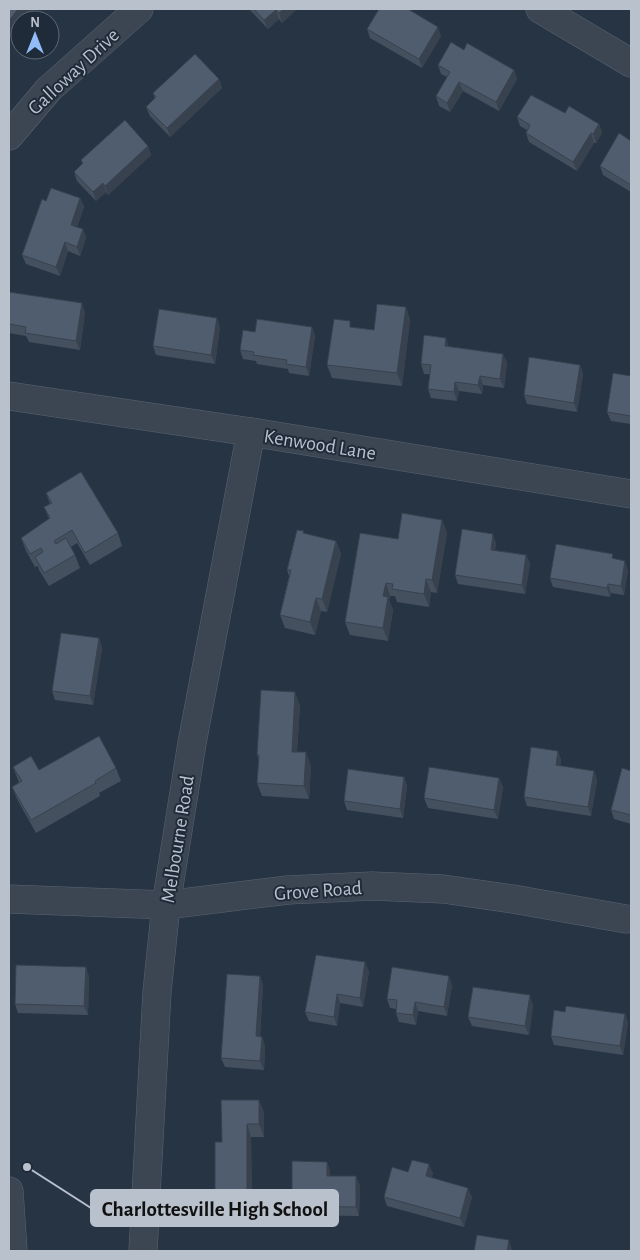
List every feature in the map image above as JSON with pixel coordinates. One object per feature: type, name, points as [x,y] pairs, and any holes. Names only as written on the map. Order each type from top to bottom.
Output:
[{"type":"street","name":"Galloway Drive","points":[[9,136],[50,89],[139,9]]},
{"type":"street","points":[[540,9],[631,63]]},
{"type":"street","name":"Kenwood Lane","points":[[9,396],[251,432],[631,494]]},
{"type":"street","name":"Melbourne Road","points":[[143,1251],[158,992],[166,905],[191,752],[251,432]]},
{"type":"street","name":"Grove Road","points":[[9,899],[166,905],[288,890],[372,886],[452,890],[626,920]]},
{"type":"street","points":[[9,1191],[13,1251]]},
{"type":"building","points":[[9,9],[18,9],[10,10],[9,21]]},
{"type":"building","points":[[254,9],[284,9],[279,13],[276,10],[264,20]]},
{"type":"building","points":[[379,9],[408,9],[438,27],[419,59],[367,29]]},
{"type":"building","points":[[451,42],[464,50],[467,43],[514,70],[496,102],[459,82],[447,103],[436,96],[450,72],[438,65]]},
{"type":"building","points":[[195,54],[219,79],[167,128],[146,107],[156,97],[153,93]]},
{"type":"building","points":[[531,95],[565,113],[569,106],[599,124],[593,134],[591,133],[573,162],[526,133],[530,125],[517,117]]},
{"type":"building","points":[[125,120],[148,146],[105,186],[103,183],[93,192],[74,172],[83,163],[81,160]]},
{"type":"building","points":[[619,133],[631,141],[631,185],[600,166]]},
{"type":"building","points":[[51,188],[80,198],[71,225],[83,229],[77,247],[65,242],[56,267],[22,255],[42,199],[46,201]]},
{"type":"building","points":[[9,292],[82,303],[76,341],[25,333],[26,327],[9,324]]},
{"type":"building","points":[[377,304],[406,307],[397,373],[327,365],[334,319],[350,321],[350,327],[374,330]]},
{"type":"building","points":[[159,309],[217,318],[211,355],[153,346]]},
{"type":"building","points":[[257,319],[312,327],[306,367],[286,364],[287,360],[253,355],[254,352],[240,350],[243,330],[255,332]]},
{"type":"building","points":[[424,335],[446,338],[445,346],[503,354],[500,379],[480,376],[478,385],[455,382],[454,392],[428,389],[431,365],[421,364]]},
{"type":"building","points":[[529,357],[580,365],[574,403],[524,395]]},
{"type":"building","points":[[613,373],[631,376],[631,416],[607,412]]},
{"type":"building","points":[[81,472],[118,533],[85,553],[72,530],[54,541],[56,544],[66,538],[75,555],[44,573],[35,557],[43,552],[41,548],[30,554],[21,538],[50,518],[44,507],[52,503],[46,493]]},
{"type":"building","points":[[402,513],[442,520],[432,580],[426,579],[424,594],[392,589],[393,584],[386,583],[383,596],[388,597],[383,628],[345,622],[360,533],[398,539]]},
{"type":"building","points":[[462,529],[493,534],[491,550],[526,555],[522,585],[455,575]]},
{"type":"building","points":[[297,530],[336,541],[322,599],[316,598],[310,622],[280,615],[291,570],[287,570]]},
{"type":"building","points":[[556,544],[613,554],[612,558],[625,561],[621,586],[608,584],[607,588],[550,578]]},
{"type":"building","points":[[61,633],[99,638],[90,696],[52,691]]},
{"type":"building","points":[[261,690],[295,692],[292,752],[306,752],[304,786],[257,783]]},
{"type":"building","points":[[99,736],[116,768],[95,781],[96,783],[31,820],[12,787],[22,781],[13,767],[31,756],[39,770]]},
{"type":"building","points":[[531,747],[558,751],[556,765],[594,771],[588,807],[524,797]]},
{"type":"building","points":[[429,767],[499,778],[494,810],[424,798]]},
{"type":"building","points":[[622,768],[631,771],[631,815],[611,810]]},
{"type":"building","points":[[348,769],[404,777],[400,809],[344,801]]},
{"type":"building","points":[[316,955],[365,962],[360,998],[337,994],[334,1017],[305,1012]]},
{"type":"building","points":[[16,965],[86,967],[84,1006],[15,1004]]},
{"type":"building","points":[[392,967],[449,976],[444,1007],[415,1002],[413,1015],[396,1013],[397,1000],[387,999]]},
{"type":"building","points":[[227,974],[260,976],[256,1036],[262,1037],[260,1061],[221,1058]]},
{"type":"building","points":[[473,987],[530,995],[525,1026],[468,1017]]},
{"type":"building","points":[[566,1006],[625,1014],[620,1046],[551,1036],[554,1010],[565,1012]]},
{"type":"building","points":[[221,1100],[259,1100],[259,1124],[247,1124],[247,1199],[215,1199],[215,1142],[222,1142]]},
{"type":"building","points":[[412,1160],[429,1164],[426,1176],[468,1188],[460,1218],[384,1197],[392,1167],[408,1172]]},
{"type":"building","points":[[292,1161],[327,1162],[327,1176],[356,1176],[356,1207],[298,1206],[298,1193],[292,1193]]},
{"type":"building","points":[[477,1235],[509,1240],[507,1251],[474,1251]]},
{"type":"place","name":"Charlottesville High School","points":[[27,1167]]}]
